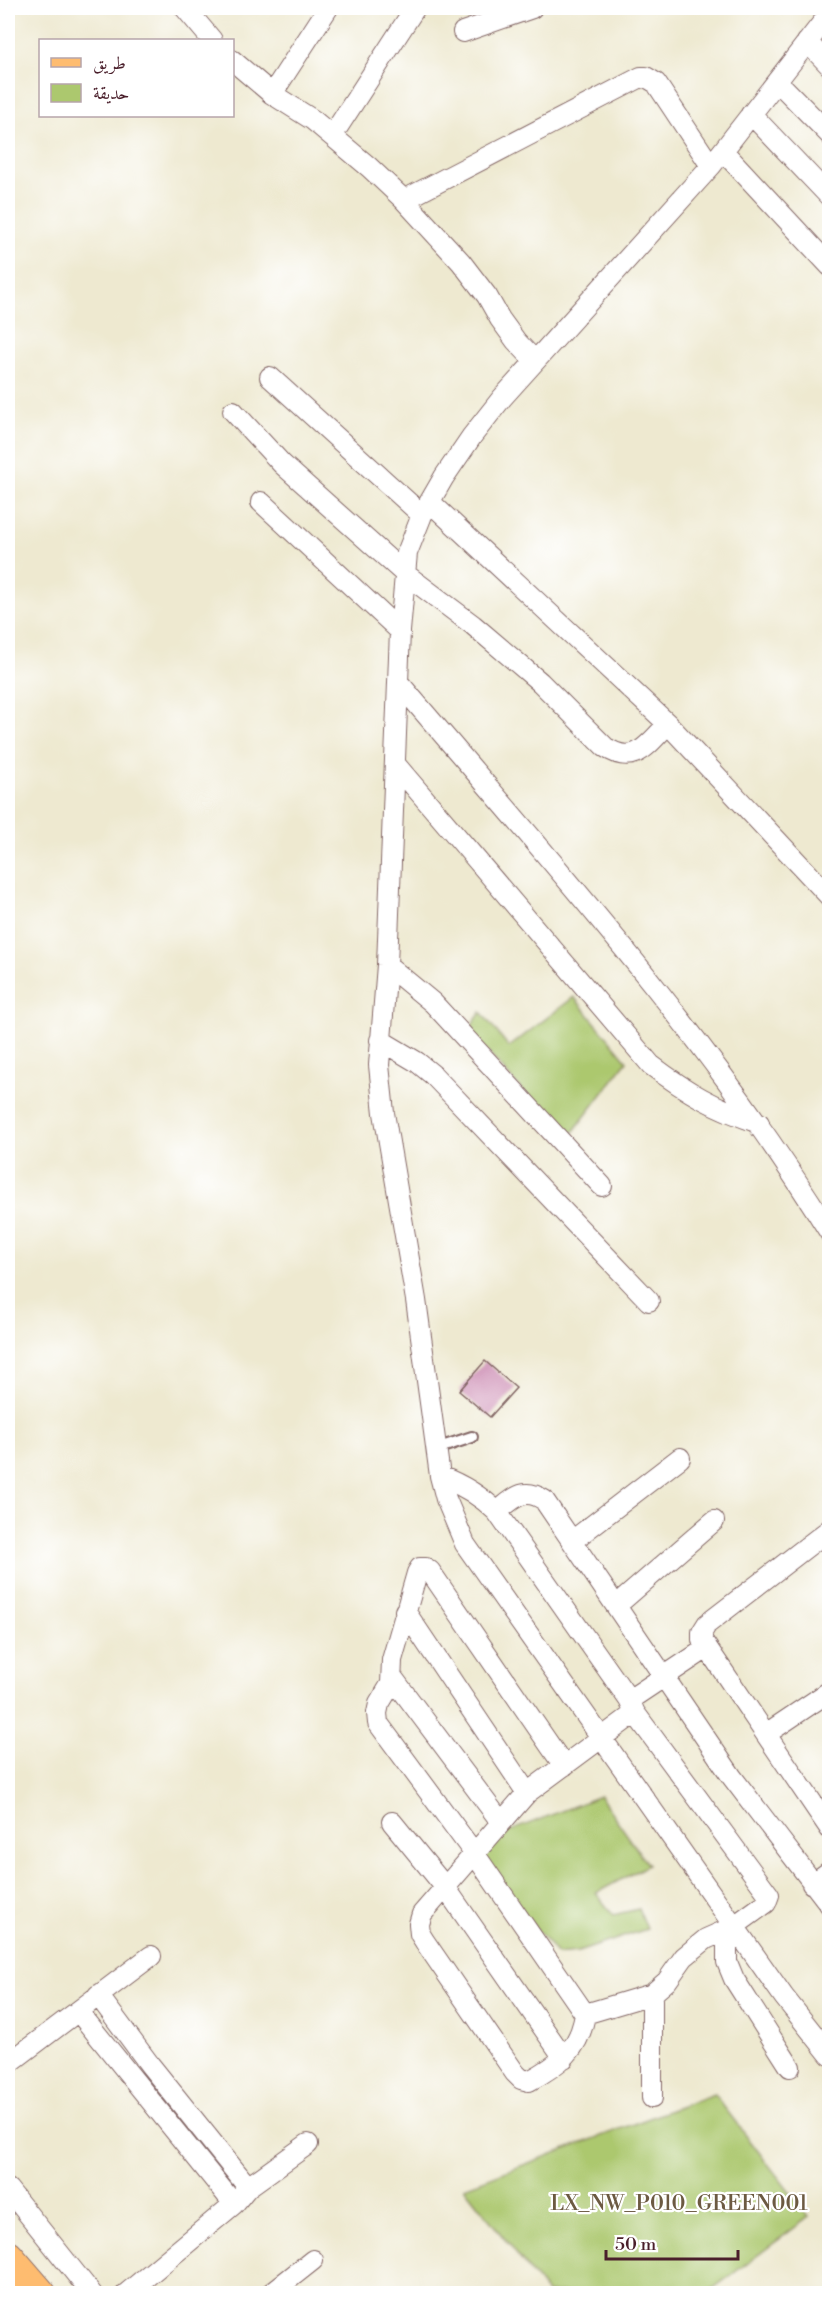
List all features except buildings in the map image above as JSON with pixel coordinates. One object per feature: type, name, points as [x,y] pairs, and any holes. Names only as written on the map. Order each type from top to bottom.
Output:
[{"type":"main road","points":[[8,2257],[40,2294]]},
{"type":"street","points":[[185,8],[211,39]]},
{"type":"street","points":[[272,94],[328,8]]},
{"type":"street","points":[[332,136],[415,8]]},
{"type":"street","points":[[463,32],[532,8]]},
{"type":"street","points":[[830,13],[717,158],[535,361],[472,436],[426,508],[407,553],[404,573],[387,965],[380,1040],[380,1089],[416,1300],[440,1476],[448,1507],[465,1544],[734,1927],[784,1997],[830,2055]]},
{"type":"street","points":[[807,42],[830,66]]},
{"type":"street","points":[[234,62],[272,94],[313,120],[404,200],[461,262],[487,296],[516,341],[535,361]]},
{"type":"street","points":[[404,200],[640,77],[646,76],[656,83],[717,158],[830,266]]},
{"type":"street","points":[[777,81],[830,135]]},
{"type":"street","points":[[751,114],[830,197]]},
{"type":"street","points":[[270,377],[426,508],[668,724],[830,897]]},
{"type":"street","points":[[234,411],[282,464],[404,573],[507,653],[540,682],[605,747],[617,755],[631,756],[644,749],[668,724]]},
{"type":"street","points":[[261,502],[400,632]]},
{"type":"street","points":[[399,683],[558,868],[717,1066],[759,1123],[830,1233]]},
{"type":"street","points":[[396,765],[651,1065],[683,1090],[759,1123]]},
{"type":"street","points":[[387,965],[433,1003],[602,1186]]},
{"type":"street","points":[[380,1040],[399,1050],[433,1075],[649,1301]]},
{"type":"street","points":[[572,1541],[680,1458]]},
{"type":"street","points":[[440,1476],[471,1490],[497,1512],[632,1707],[769,1895],[766,1902],[734,1927],[706,1939],[684,1957],[667,1981],[652,1994],[585,2014]]},
{"type":"street","points":[[497,1512],[517,1496],[526,1493],[536,1494],[544,1500],[732,1777],[830,1905]]},
{"type":"street","points":[[617,1605],[714,1521]]},
{"type":"street","points":[[830,1529],[707,1624],[702,1632],[702,1640],[766,1734],[822,1799],[830,1828]]},
{"type":"street","points":[[564,1766],[426,1568],[420,1568],[405,1611],[392,1660],[393,1678],[379,1704],[378,1723],[474,1854],[585,2014],[582,2030],[575,2045],[564,2058],[529,2081],[521,2079],[424,1942],[419,1924],[422,1914],[474,1854],[501,1822],[527,1793],[564,1766],[601,1738],[664,1677],[708,1648]]},
{"type":"street","points":[[405,1611],[527,1793]]},
{"type":"street","points":[[393,1678],[501,1822]]},
{"type":"street","points":[[766,1734],[830,1691]]},
{"type":"street","points":[[392,1822],[445,1887],[564,2058]]},
{"type":"street","points":[[812,1884],[830,1871]]},
{"type":"street","points":[[734,1927],[727,1944],[728,1962],[734,1979],[790,2067]]},
{"type":"street","points":[[8,2064],[151,1956]]},
{"type":"street","points":[[652,1994],[652,2098]]},
{"type":"street","points":[[98,1995],[150,2065],[248,2187]]},
{"type":"street","points":[[78,2011],[234,2204]]},
{"type":"street","points":[[126,2294],[234,2204],[248,2187],[308,2144]]},
{"type":"street","points":[[8,2189],[92,2294]]},
{"type":"street","points":[[270,2294],[313,2260]]},
{"type":"lane","points":[[436,1449],[472,1437]]},
{"type":"green space","points":[[574,997],[627,1061],[567,1140],[468,1031],[481,1012],[509,1047]]},
{"type":"green space","points":[[600,1796],[648,1865],[596,1893],[613,1915],[639,1909],[647,1929],[578,1952],[557,1954],[469,1847]]},
{"type":"green space","name":"LX_NW_P010_GREEN001","points":[[714,2094],[809,2217],[707,2293],[547,2293],[464,2187]]}]
